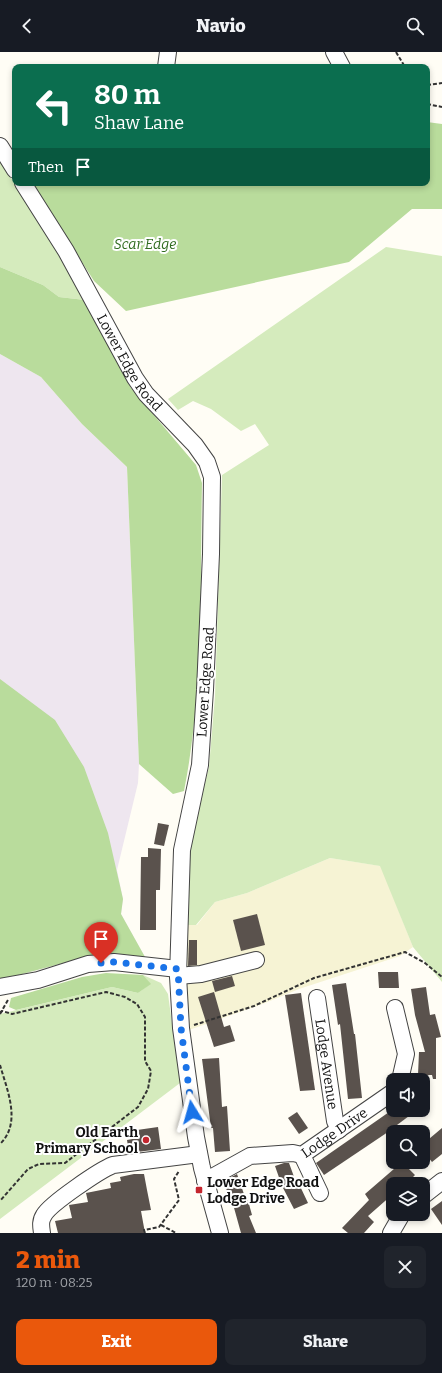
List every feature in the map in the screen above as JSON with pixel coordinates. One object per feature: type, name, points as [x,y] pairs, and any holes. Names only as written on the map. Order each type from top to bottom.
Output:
[{"type":"street","points":[[166,64],[168,52]]},
{"type":"street","points":[[334,52],[340,64]]},
{"type":"street","points":[[0,146],[12,165]]},
{"type":"street","name":"Lower Edge Road","points":[[25,186],[73,262],[135,378],[146,394],[196,445],[207,462],[212,478],[206,690],[200,765],[182,850],[178,973],[181,1028],[193,1155],[205,1181],[220,1233]]},
{"type":"street","points":[[0,988],[38,980],[88,964],[114,962],[178,973],[201,974],[256,960]]},
{"type":"street","name":"Lodge Avenue","points":[[317,998],[335,1122],[339,1130]]},
{"type":"street","points":[[395,1008],[406,1054],[402,1073]]},
{"type":"street","name":"Lodge Drive","points":[[205,1181],[250,1156],[293,1153],[302,1155],[386,1097]]},
{"type":"street","points":[[42,1233],[41,1220],[47,1210],[102,1170],[113,1165],[193,1155]]},
{"type":"street","points":[[302,1155],[320,1193]]},
{"type":"street","points":[[430,1190],[442,1181]]},
{"type":"street","points":[[391,1233],[398,1221]]},
{"type":"path","points":[[396,52],[403,64]]},
{"type":"path","points":[[430,85],[442,83]]},
{"type":"path","points":[[430,105],[442,107]]},
{"type":"path","points":[[0,1013],[2,1011],[12,1014],[106,992],[124,997],[137,1004],[144,1017],[145,1061],[151,1071],[148,1089],[138,1107],[65,1163],[38,1164],[28,1169],[0,1202]]},
{"type":"path","points":[[0,1065],[12,1111],[8,1137],[0,1144]]},
{"type":"path","points":[[145,1233],[144,1230],[160,1225],[179,1200],[174,1179],[193,1155]]},
{"type":"path","points":[[160,1225],[176,1233]]},
{"type":"shaded area","points":[[0,354],[41,377],[82,424],[127,467],[139,764],[138,783],[117,870],[123,899],[121,914],[145,957],[104,952],[0,980]]},
{"type":"shaded area","points":[[330,858],[381,866],[413,947],[400,956],[299,989],[265,1003],[189,1030],[184,972],[185,925],[197,925],[215,902],[247,893]]},
{"type":"green space","name":"Scar Edge","points":[[430,122],[442,124],[442,209],[412,209],[349,262],[126,311],[94,281],[34,186],[430,186]]},
{"type":"green space","points":[[0,161],[12,180],[12,186],[16,186],[51,240],[85,300],[59,297],[43,285],[0,267]]},
{"type":"green space","points":[[386,247],[442,256],[442,982],[413,947],[380,866],[330,858],[247,893],[215,902],[196,925],[185,925],[189,847],[209,767],[215,696],[222,475],[269,445],[255,424],[241,431],[211,409],[193,401],[178,410],[168,399]]},
{"type":"green space","points":[[0,267],[43,285],[59,297],[85,300],[131,388],[196,465],[202,483],[200,637],[195,715],[184,791],[173,794],[139,764],[127,467],[82,424],[41,377],[0,354]]},
{"type":"green space","points":[[0,679],[55,720],[84,767],[108,833],[123,899],[121,914],[145,957],[104,952],[0,980]]},
{"type":"green space","points":[[106,973],[143,975],[151,984],[138,993],[112,987],[16,1010],[9,1007],[11,998],[82,977]]},
{"type":"green space","points":[[143,975],[161,983],[168,994],[180,1083],[0,1219],[0,1014],[112,987],[138,993],[150,984]]},
{"type":"building","points":[[158,823],[169,825],[164,846],[154,844]]},
{"type":"building","points":[[148,848],[161,849],[160,890],[156,890],[156,930],[140,930],[141,857],[148,857]]},
{"type":"building","points":[[257,914],[265,945],[241,951],[233,920]]},
{"type":"building","points":[[189,940],[197,940],[197,965],[188,966]]},
{"type":"building","points":[[378,972],[398,972],[399,988],[379,988]]},
{"type":"building","points":[[232,976],[235,986],[215,992],[212,981]]},
{"type":"building","points":[[346,983],[355,1034],[362,1098],[348,1099],[340,1024],[338,1025],[332,985]]},
{"type":"building","points":[[426,987],[430,1015],[435,1014],[441,1037],[436,1038],[436,1079],[433,1079],[430,1073],[418,1073],[419,1052],[425,1052],[415,1015],[411,989]]},
{"type":"building","points":[[214,992],[224,1027],[230,1025],[235,1041],[214,1047],[198,997]]},
{"type":"building","points":[[301,993],[315,1090],[300,1091],[285,995]]},
{"type":"building","points":[[219,1058],[222,1107],[227,1106],[230,1151],[215,1152],[213,1128],[211,1128],[202,1059]]},
{"type":"building","points":[[297,1112],[308,1128],[299,1134],[288,1118]]},
{"type":"building","points":[[386,1114],[386,1117],[408,1117],[397,1125],[386,1125],[386,1133],[324,1175],[316,1163]]},
{"type":"building","name":"Old Earth Primary School","points":[[158,1127],[161,1149],[129,1153],[127,1140],[138,1138],[137,1130]]},
{"type":"building","points":[[442,1128],[442,1154],[432,1162],[430,1160],[430,1138]]},
{"type":"building","points":[[289,1163],[297,1185],[299,1184],[308,1203],[294,1209],[282,1186],[275,1166]]},
{"type":"building","points":[[394,1169],[409,1169],[415,1175],[413,1177],[386,1177],[386,1200],[368,1216],[374,1222],[364,1233],[348,1233],[342,1228],[369,1200],[365,1194]]},
{"type":"building","name":"Old Earth Primary School","points":[[134,1174],[144,1174],[151,1210],[141,1211],[145,1233],[58,1233],[55,1221],[72,1218],[69,1205],[88,1202],[86,1193],[111,1188],[110,1183],[121,1181],[120,1177]]},
{"type":"building","points":[[237,1174],[245,1197],[247,1197],[252,1215],[249,1216],[256,1233],[241,1233],[231,1197],[229,1198],[224,1181]]},
{"type":"building","points":[[442,1201],[442,1225],[431,1209]]},
{"type":"place","name":"Old Earth Primary School","points":[[146,1140]]},
{"type":"place","name":"Lower Edge Road Lodge Drive","points":[[199,1190]]},
{"type":"route","points":[[101,963],[114,962],[178,969],[181,1028],[192,1112]]}]
